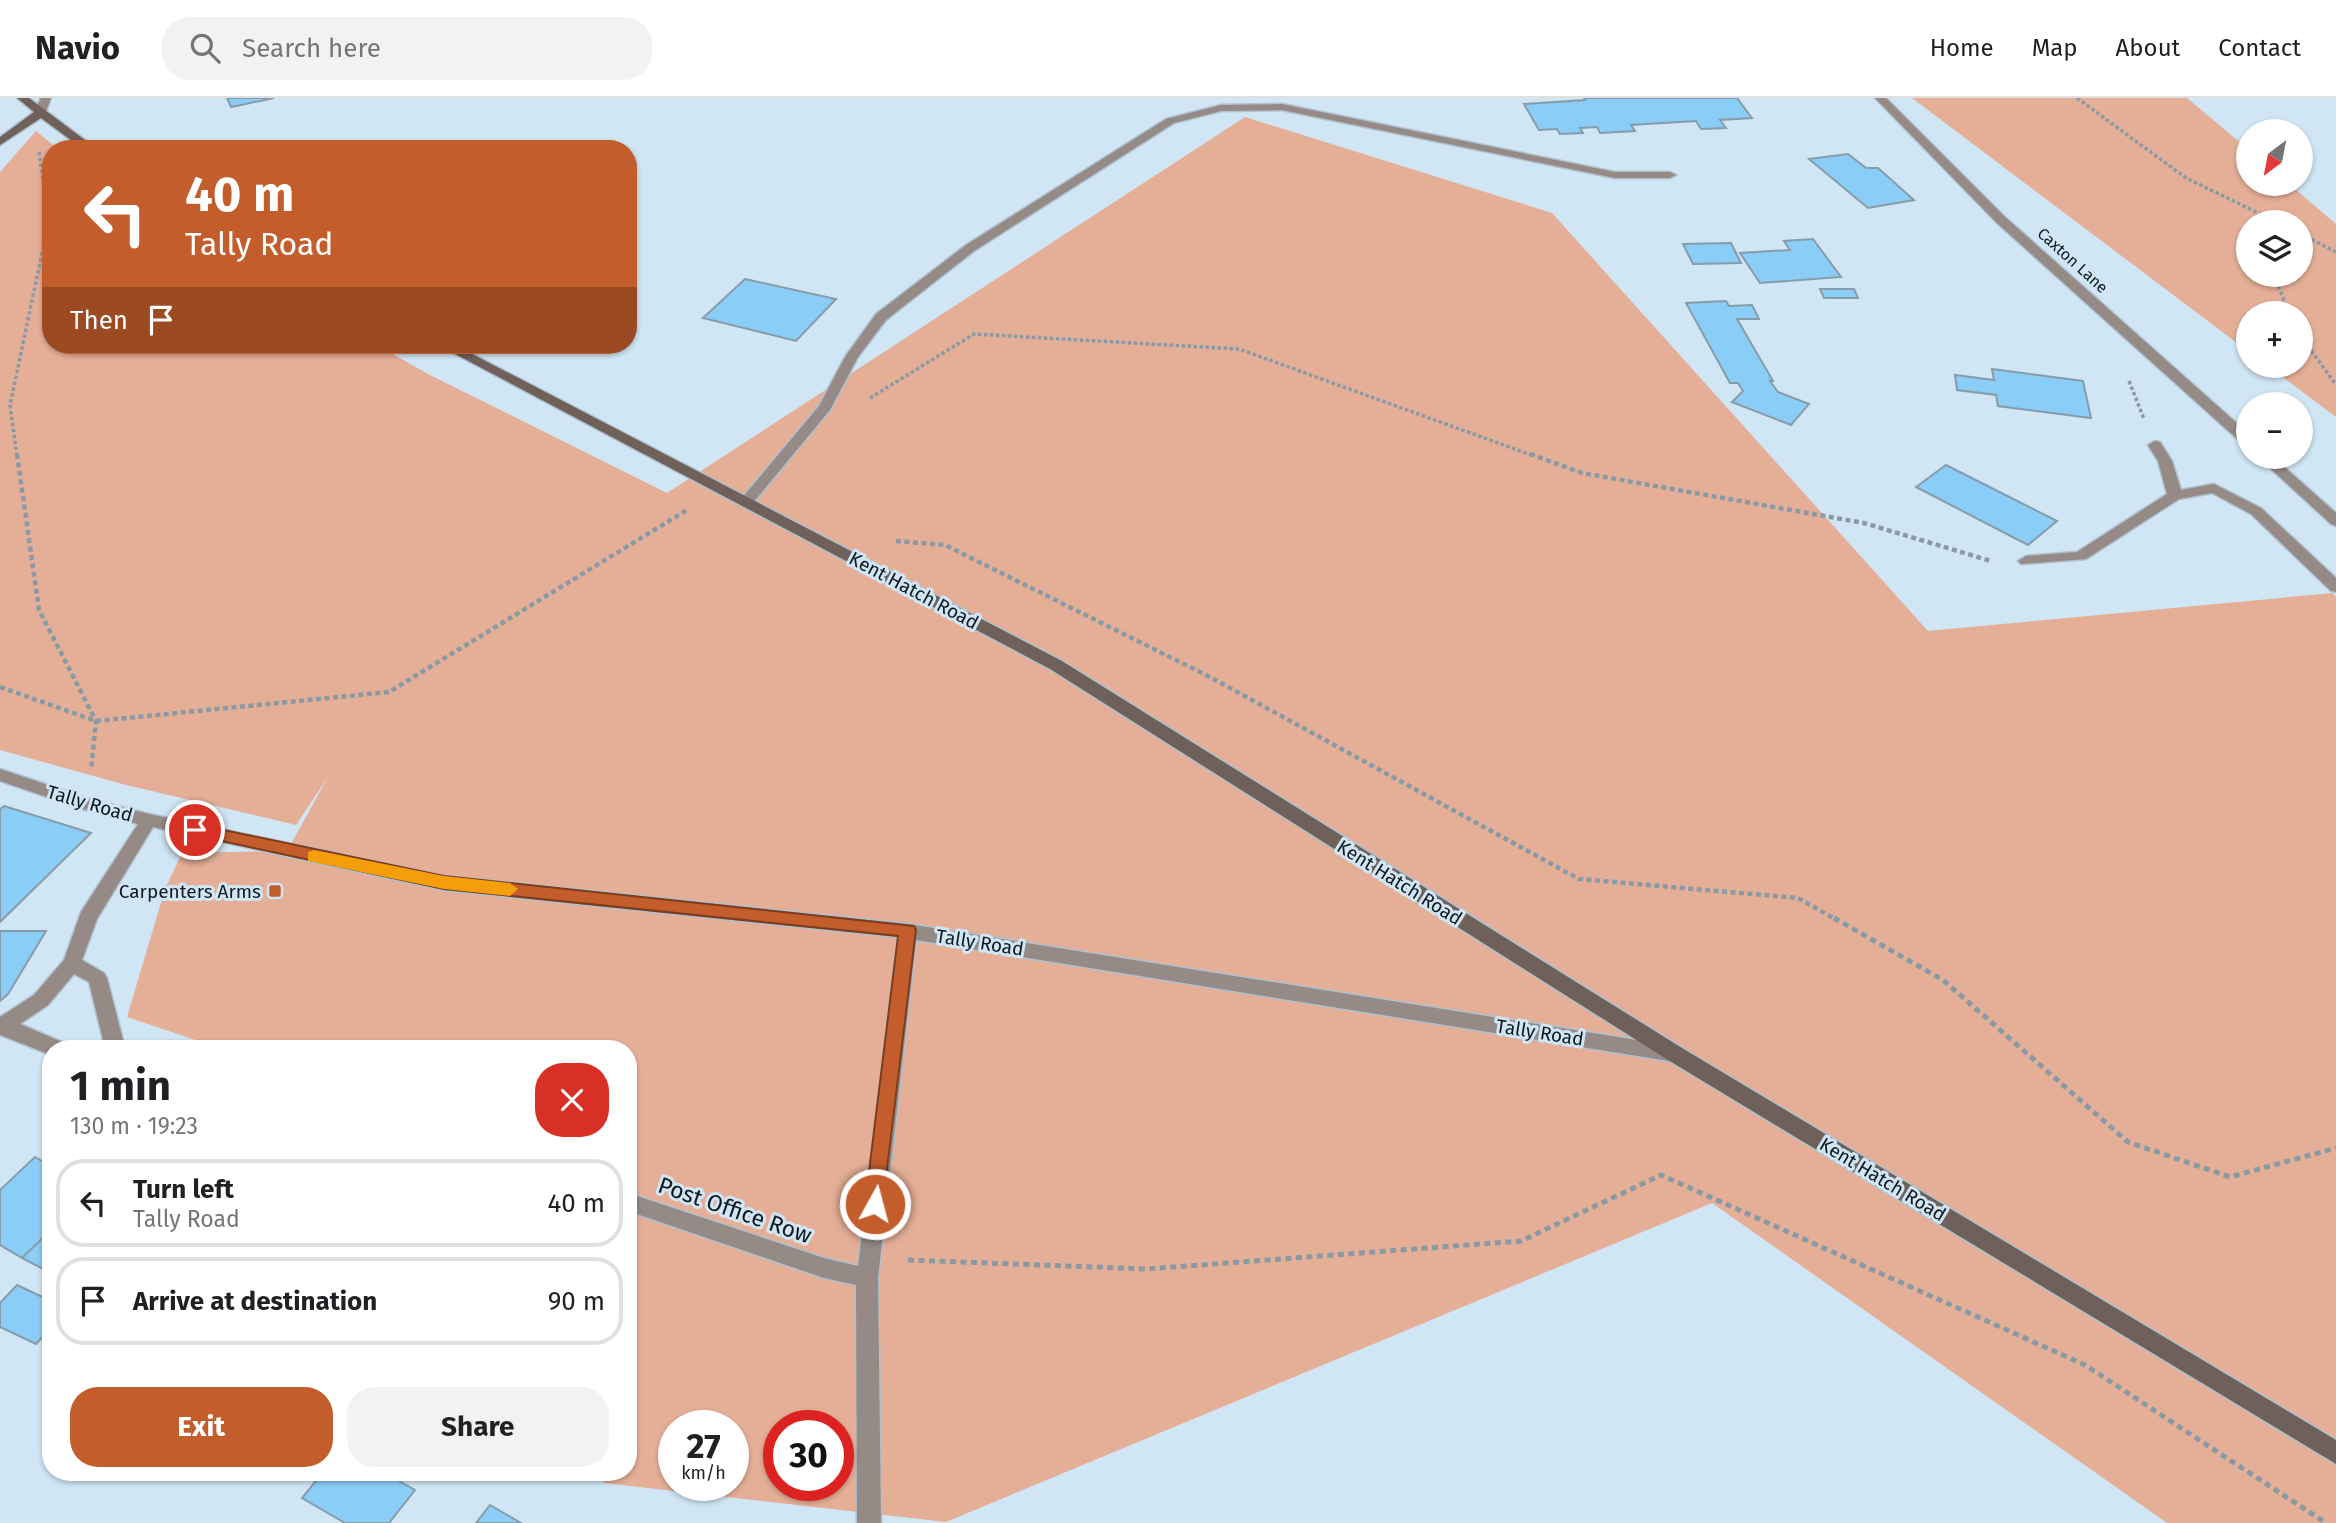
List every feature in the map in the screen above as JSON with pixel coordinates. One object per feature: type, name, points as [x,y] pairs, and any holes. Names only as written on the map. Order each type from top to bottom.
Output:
[{"type":"main road","points":[[22,98],[39,114],[78,140]]},
{"type":"main road","points":[[0,142],[39,114]]},
{"type":"main road","name":"Kent Hatch Road","points":[[462,354],[1056,665],[1675,1054],[2336,1453]]},
{"type":"street","points":[[39,114],[46,98]]},
{"type":"street","name":"Caxton Lane","points":[[1880,98],[2001,220],[2236,430]]},
{"type":"street","points":[[747,501],[825,407],[852,357],[881,317],[970,248],[1170,121],[1221,108],[1282,107],[1615,175],[1670,175]]},
{"type":"street","points":[[2155,445],[2165,461],[2175,495]]},
{"type":"street","points":[[2278,469],[2336,521]]},
{"type":"street","points":[[2026,561],[2081,556],[2175,495],[2214,488],[2256,511],[2336,587]]},
{"type":"street","name":"Tally Road","points":[[0,775],[88,805],[149,820],[444,883],[908,930],[1675,1054]]},
{"type":"street","points":[[1,1026],[41,1000],[72,963],[88,917],[149,820]]},
{"type":"street","points":[[869,1523],[867,1268],[908,930]]},
{"type":"street","points":[[72,963],[97,978],[114,1040]]},
{"type":"street","points":[[1,1026],[42,1043]]},
{"type":"street","name":"Post Office Row","points":[[637,1205],[824,1268],[867,1268]]},
{"type":"path","points":[[2077,98],[2186,178],[2252,210]]},
{"type":"path","points":[[39,114],[36,131],[42,172]]},
{"type":"path","points":[[2313,240],[2336,252]]},
{"type":"path","points":[[42,253],[10,405],[39,610],[96,721],[88,805]]},
{"type":"path","points":[[861,403],[974,334],[1239,349],[1582,473],[1864,523],[1999,564],[2026,561]]},
{"type":"path","points":[[2313,352],[2336,385]]},
{"type":"path","points":[[0,687],[96,721],[389,692],[722,488]]},
{"type":"path","points":[[890,540],[945,545],[1210,677],[1580,879],[1798,898],[1943,980],[2128,1142],[2230,1177],[2336,1148]]},
{"type":"path","points":[[867,1268],[1147,1269],[1521,1241],[1661,1175],[2085,1365],[2326,1523]]},
{"type":"shaded area","points":[[1912,98],[2187,98],[2236,139],[2236,196],[2303,196],[2336,224],[2336,417],[2313,400],[2313,392],[2303,392],[2284,378],[2313,378],[2313,301],[2236,301],[2236,342]]},
{"type":"shaded area","points":[[1245,117],[1552,213],[1928,631],[2332,593],[2336,597],[2336,1523],[2167,1523],[1712,1203],[946,1522],[749,1500],[749,1410],[658,1410],[658,1489],[604,1483],[603,1481],[637,1481],[637,1040],[195,1040],[127,1017],[165,889],[182,853],[287,851],[328,777],[296,825],[126,785],[0,750],[0,172],[36,131],[47,140],[42,140],[42,354],[393,354],[667,493]]},
{"type":"building","points":[[227,98],[274,98],[231,107]]},
{"type":"building","points":[[1584,98],[1737,98],[1752,118],[1720,120],[1726,128],[1701,129],[1696,121],[1631,125],[1635,131],[1600,133],[1597,127],[1580,128],[1583,133],[1560,134],[1557,129],[1539,130],[1524,104],[1585,100]]},
{"type":"building","points":[[1848,154],[1866,168],[1878,168],[1914,200],[1868,208],[1809,159]]},
{"type":"building","points":[[1813,239],[1841,277],[1760,283],[1740,253],[1790,250],[1784,241]]},
{"type":"building","points":[[1731,243],[1741,263],[1693,264],[1683,244]]},
{"type":"building","points":[[745,279],[836,299],[796,341],[703,318]]},
{"type":"building","points":[[1820,289],[1854,289],[1858,298],[1824,298]]},
{"type":"building","points":[[1726,301],[1729,306],[1752,305],[1759,319],[1737,319],[1773,381],[1770,381],[1778,392],[1809,404],[1791,425],[1732,402],[1743,391],[1738,383],[1730,383],[1686,303]]},
{"type":"building","points":[[1992,369],[2083,381],[2091,418],[1998,406],[1996,395],[1957,390],[1955,375],[1994,380]]},
{"type":"building","points":[[1946,465],[2057,521],[2028,545],[1916,487]]},
{"type":"building","points":[[4,806],[91,833],[0,922],[0,809]]},
{"type":"building","points":[[0,931],[46,931],[8,994],[0,1001]]},
{"type":"building","points":[[35,1157],[42,1161],[42,1239],[22,1258],[0,1245],[0,1190]]},
{"type":"building","points":[[42,1239],[42,1268],[22,1258]]},
{"type":"building","points":[[17,1285],[42,1297],[42,1338],[36,1344],[0,1327],[0,1303]]},
{"type":"building","points":[[316,1481],[399,1481],[415,1490],[389,1523],[345,1523],[302,1498]]},
{"type":"building","points":[[490,1505],[521,1523],[476,1523]]},
{"type":"slow traffic","points":[[314,856],[444,883],[510,889]]},
{"type":"place","name":"Carpenters Arms","points":[[275,891]]},
{"type":"route","points":[[195,830],[444,883],[908,930],[875,1204]]}]
